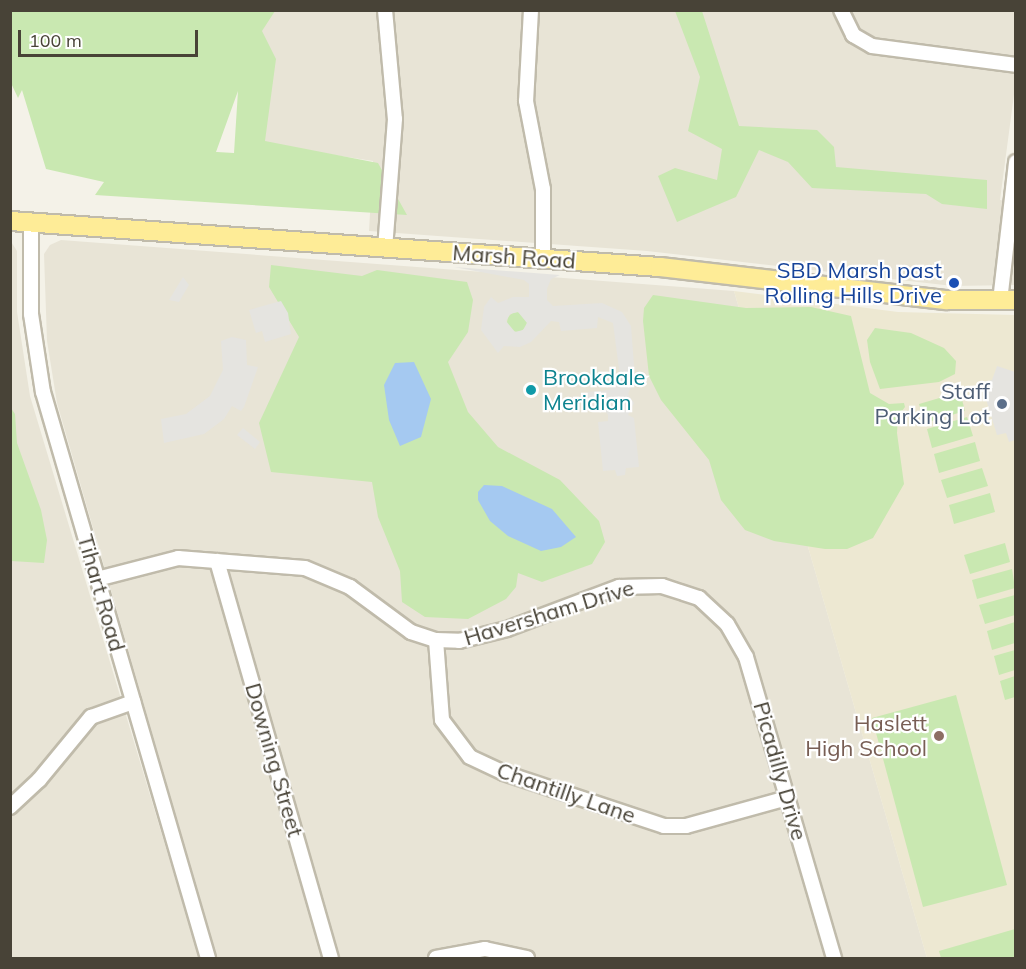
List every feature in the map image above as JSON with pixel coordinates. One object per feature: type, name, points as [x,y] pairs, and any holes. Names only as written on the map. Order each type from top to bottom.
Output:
[{"type":"main road","name":"Marsh Road","points":[[10,221],[660,267],[907,297],[1008,300]]},
{"type":"street","points":[[385,10],[395,118],[385,248]]},
{"type":"street","points":[[531,10],[526,101],[543,189],[543,259]]},
{"type":"street","points":[[841,10],[853,35],[872,46],[1016,65]]},
{"type":"street","points":[[1008,300],[1016,162]]},
{"type":"street","name":"Tihart Road","points":[[31,222],[31,314],[36,357],[97,579],[208,958]]},
{"type":"street","name":"Haversham Drive","points":[[97,579],[168,559],[305,568],[330,577],[411,632],[436,640],[477,639],[633,585],[668,587],[699,598]]},
{"type":"street","name":"Downing Street","points":[[218,561],[331,958]]},
{"type":"street","name":"Picadilly Drive","points":[[699,598],[727,624],[746,657],[834,958]]},
{"type":"street","name":"Chantilly Lane","points":[[436,640],[436,688],[442,720],[470,757],[504,773],[664,826],[697,824],[787,798]]},
{"type":"street","points":[[10,807],[21,801],[91,717],[133,702]]},
{"type":"street","points":[[436,958],[485,949],[527,958]]},
{"type":"shaded area","points":[[247,11],[1015,11],[1015,87],[1000,200],[1015,203],[1015,285],[953,286],[647,251],[369,231],[373,161],[251,142]]},
{"type":"shaded area","points":[[10,240],[17,251],[17,312],[30,396],[199,958],[11,958]]},
{"type":"shaded area","points":[[61,240],[734,291],[927,958],[217,958],[57,403],[47,341],[44,254],[50,245]]},
{"type":"shaded area","points":[[454,267],[560,275],[551,279],[547,289],[547,300],[553,306],[602,303],[622,312],[631,326],[635,378],[628,394],[634,403],[628,415],[634,418],[639,467],[626,468],[625,475],[617,476],[615,470],[603,471],[598,422],[608,421],[608,415],[603,408],[588,406],[588,392],[609,390],[620,377],[613,323],[598,317],[597,328],[561,331],[559,322],[551,321],[531,342],[520,347],[504,346],[498,353],[481,330],[484,307],[491,297],[498,303],[513,297],[529,297],[529,284],[524,280]],"holes":[[[518,312],[527,323],[523,330],[515,332],[506,321],[510,314]]]},
{"type":"shaded area","points":[[183,277],[189,285],[179,302],[169,300]]},
{"type":"shaded area","name":"Haslett High School","points":[[734,291],[898,312],[1015,315],[1015,958],[927,958]]},
{"type":"shaded area","points":[[281,301],[288,313],[291,334],[265,342],[262,331],[256,333],[249,310]]},
{"type":"shaded area","points":[[232,337],[246,340],[247,365],[258,367],[244,407],[241,411],[232,406],[224,419],[204,434],[164,443],[161,419],[186,414],[210,396],[223,370],[221,341]]},
{"type":"shaded area","name":"Staff Parking Lot","points":[[997,366],[1015,372],[1015,440],[1009,442],[1006,433],[997,435],[981,383],[992,380]]},
{"type":"shaded area","points":[[243,428],[260,442],[255,449],[237,435]]},
{"type":"green space","points":[[10,11],[275,11],[262,31],[276,59],[265,141],[378,163],[407,215],[95,195],[104,182],[46,169],[22,90],[18,98],[11,83]],"holes":[[[238,91],[234,153],[216,152]]]},
{"type":"green space","points":[[675,11],[702,11],[739,126],[817,130],[834,147],[836,167],[987,180],[987,209],[942,204],[926,194],[812,188],[788,162],[759,150],[736,197],[677,222],[658,176],[675,168],[717,180],[722,149],[688,131],[700,77]]},
{"type":"green space","points":[[271,265],[362,276],[377,270],[467,282],[473,300],[468,332],[448,362],[468,412],[498,447],[560,480],[599,521],[605,542],[592,564],[542,582],[518,573],[516,587],[506,599],[468,619],[425,617],[402,602],[400,571],[378,517],[372,482],[271,472],[259,423],[299,337],[269,287]]},
{"type":"green space","points":[[653,295],[746,308],[811,307],[851,316],[870,393],[889,404],[904,403],[905,407],[898,416],[897,433],[904,484],[873,538],[847,549],[825,549],[774,541],[745,530],[721,500],[709,460],[661,400],[649,376],[643,321],[644,308]]},
{"type":"green space","points":[[517,312],[524,315],[527,322],[524,329],[517,332],[510,329],[507,322],[510,315]]},
{"type":"green space","points":[[875,328],[911,333],[944,348],[956,361],[955,374],[939,382],[880,389],[870,362],[867,340]]},
{"type":"green space","points":[[960,392],[965,411],[925,423],[919,404]]},
{"type":"green space","points":[[11,408],[15,414],[17,443],[41,510],[47,540],[44,563],[11,561]]},
{"type":"green space","points":[[967,417],[973,436],[932,448],[927,429]]},
{"type":"green space","points":[[975,442],[980,461],[939,473],[934,454]]},
{"type":"green space","points":[[982,468],[988,486],[947,498],[941,480]]},
{"type":"green space","points":[[990,493],[995,512],[954,524],[949,505]]},
{"type":"green space","points":[[1005,543],[1010,562],[970,574],[964,555]]},
{"type":"green space","points":[[1012,569],[1015,588],[977,599],[972,580]]},
{"type":"green space","points":[[1015,595],[1015,615],[985,624],[979,605]]},
{"type":"green space","points":[[1015,622],[1015,643],[992,650],[987,631]]},
{"type":"green space","points":[[1015,650],[1015,670],[999,675],[994,656]]},
{"type":"green space","points":[[1015,676],[1015,697],[1005,700],[1000,681]]},
{"type":"green space","points":[[956,695],[1007,885],[923,907],[872,718]]},
{"type":"green space","points":[[1015,929],[1015,958],[941,958],[939,951]]},
{"type":"water","points":[[414,362],[431,399],[421,437],[400,446],[389,420],[384,385],[395,363]]},
{"type":"water","points":[[484,485],[502,486],[552,509],[576,537],[561,547],[541,551],[508,536],[490,521],[478,500],[478,492]]},
{"type":"place","name":"SBD Marsh past Rolling Hills Drive","points":[[954,283]]},
{"type":"place","name":"Brookdale Meridian","points":[[531,390]]},
{"type":"place","name":"Staff Parking Lot","points":[[1002,404]]},
{"type":"place","name":"Haslett High School","points":[[939,736]]}]
